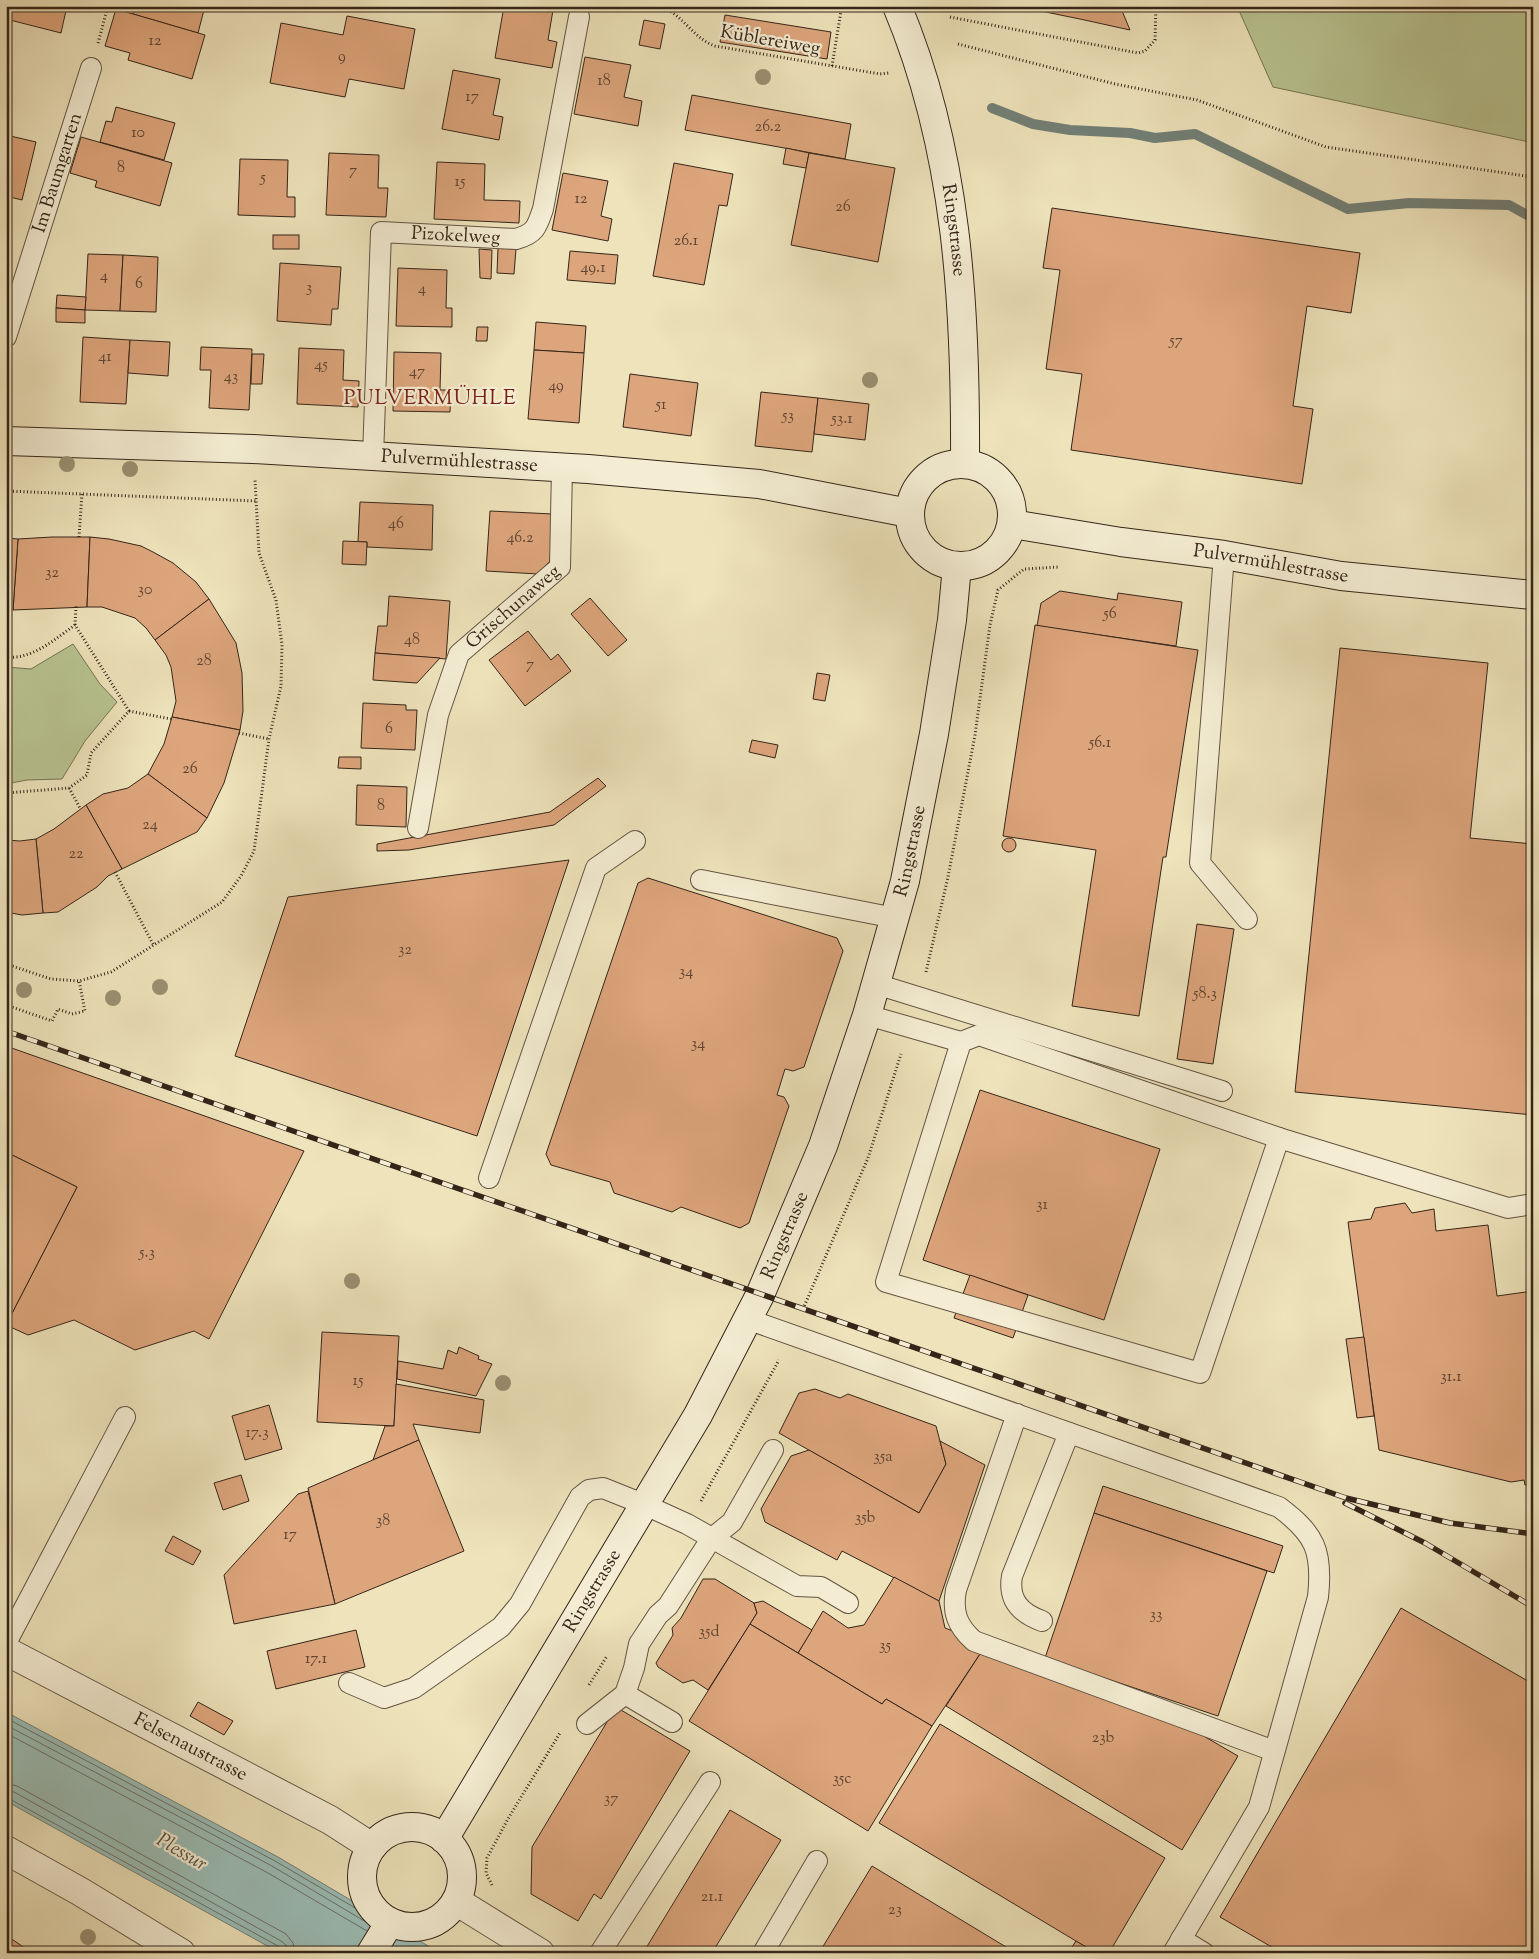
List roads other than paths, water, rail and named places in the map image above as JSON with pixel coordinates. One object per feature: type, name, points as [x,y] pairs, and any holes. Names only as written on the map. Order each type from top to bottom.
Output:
[{"type":"main road","name":"Ringstrasse","points":[[897,6],[929,104],[941,152],[957,237],[965,355],[965,463]]},
{"type":"main road","name":"Pulvermühlestrasse","points":[[6,441],[253,450],[562,468],[759,484],[909,513]]},
{"type":"main road","points":[[965,463],[982,468],[996,477],[1007,491],[1012,507],[1012,524],[1007,538],[998,550],[986,559],[972,564],[957,566],[942,563],[928,555],[918,543],[911,528],[909,513],[912,499],[926,477],[938,469],[951,464],[965,463]]},
{"type":"main road","name":"Pulvermühlestrasse","points":[[1012,524],[1121,542],[1224,555],[1341,576],[1533,595]]},
{"type":"main road","name":"Ringstrasse","points":[[444,1839],[698,1415],[747,1319],[788,1232],[823,1146],[867,1015],[895,918],[934,734],[952,620],[957,566]]},
{"type":"main road","name":"Felsenaustrasse","points":[[6,1651],[330,1820],[372,1847]]},
{"type":"main road","points":[[414,1827],[430,1831],[444,1839],[453,1849],[462,1875],[461,1888],[456,1901],[446,1913],[434,1922],[404,1927],[390,1922],[376,1912],[366,1897],[362,1880],[364,1863],[372,1847],[384,1836],[398,1829],[414,1827]]},
{"type":"main road","points":[[6,1850],[81,1892],[181,1953]]},
{"type":"main road","points":[[456,1901],[540,1953]]},
{"type":"main road","points":[[371,1953],[390,1922]]},
{"type":"lane","name":"Pizokelweg","points":[[373,457],[381,232],[516,239],[530,236],[538,224],[543,209],[579,17]]},
{"type":"lane","name":"Im Baumgarten","points":[[6,338],[91,68]]},
{"type":"lane","name":"Grischunaweg","points":[[418,828],[438,715],[459,654],[560,566],[562,468]]},
{"type":"lane","points":[[1224,555],[1200,863],[1248,919]]},
{"type":"lane","points":[[489,1178],[596,868],[636,841]]},
{"type":"lane","points":[[702,880],[895,918]]},
{"type":"lane","points":[[876,984],[1222,1091]]},
{"type":"lane","points":[[867,1015],[960,1042],[979,1035],[1280,1138],[1508,1208],[1533,1204]]},
{"type":"lane","points":[[960,1042],[886,1282],[1200,1374],[1280,1138]]},
{"type":"lane","points":[[747,1319],[1279,1507],[1300,1523],[1315,1544],[1321,1570],[1318,1596],[1259,1808],[1177,1946],[1204,1953]]},
{"type":"lane","points":[[1016,1414],[956,1590],[953,1604],[956,1619],[963,1632],[974,1642],[1274,1751]]},
{"type":"lane","points":[[6,1643],[125,1418]]},
{"type":"lane","points":[[1042,1621],[1024,1612],[1017,1606],[1010,1586],[1012,1576],[1069,1433]]},
{"type":"lane","points":[[587,1724],[625,1694],[634,1668],[639,1644],[658,1615],[668,1606],[711,1539],[732,1522],[773,1450]]},
{"type":"lane","points":[[349,1683],[384,1698],[414,1688],[501,1628],[520,1604],[580,1496],[589,1490],[603,1488],[643,1504],[687,1524],[797,1586],[821,1587],[848,1603]]},
{"type":"lane","points":[[625,1694],[672,1722]]},
{"type":"lane","points":[[600,1953],[710,1782]]},
{"type":"lane","points":[[763,1953],[817,1861]]},
{"type":"water","name":"Plessur","points":[[6,1712],[278,1857],[440,1953],[280,1953],[6,1801]]},
{"type":"waterway","points":[[992,108],[1033,124],[1070,130],[1130,133],[1155,138],[1195,134],[1348,209],[1409,203],[1509,205],[1527,215],[1533,215]]},
{"type":"railway","points":[[6,1031],[1346,1498],[1450,1523],[1533,1534]]},
{"type":"railway","points":[[1345,1503],[1425,1543],[1533,1607]]},
{"type":"district","name":"PULVERMÜHLE","points":[[430,399]]}]
